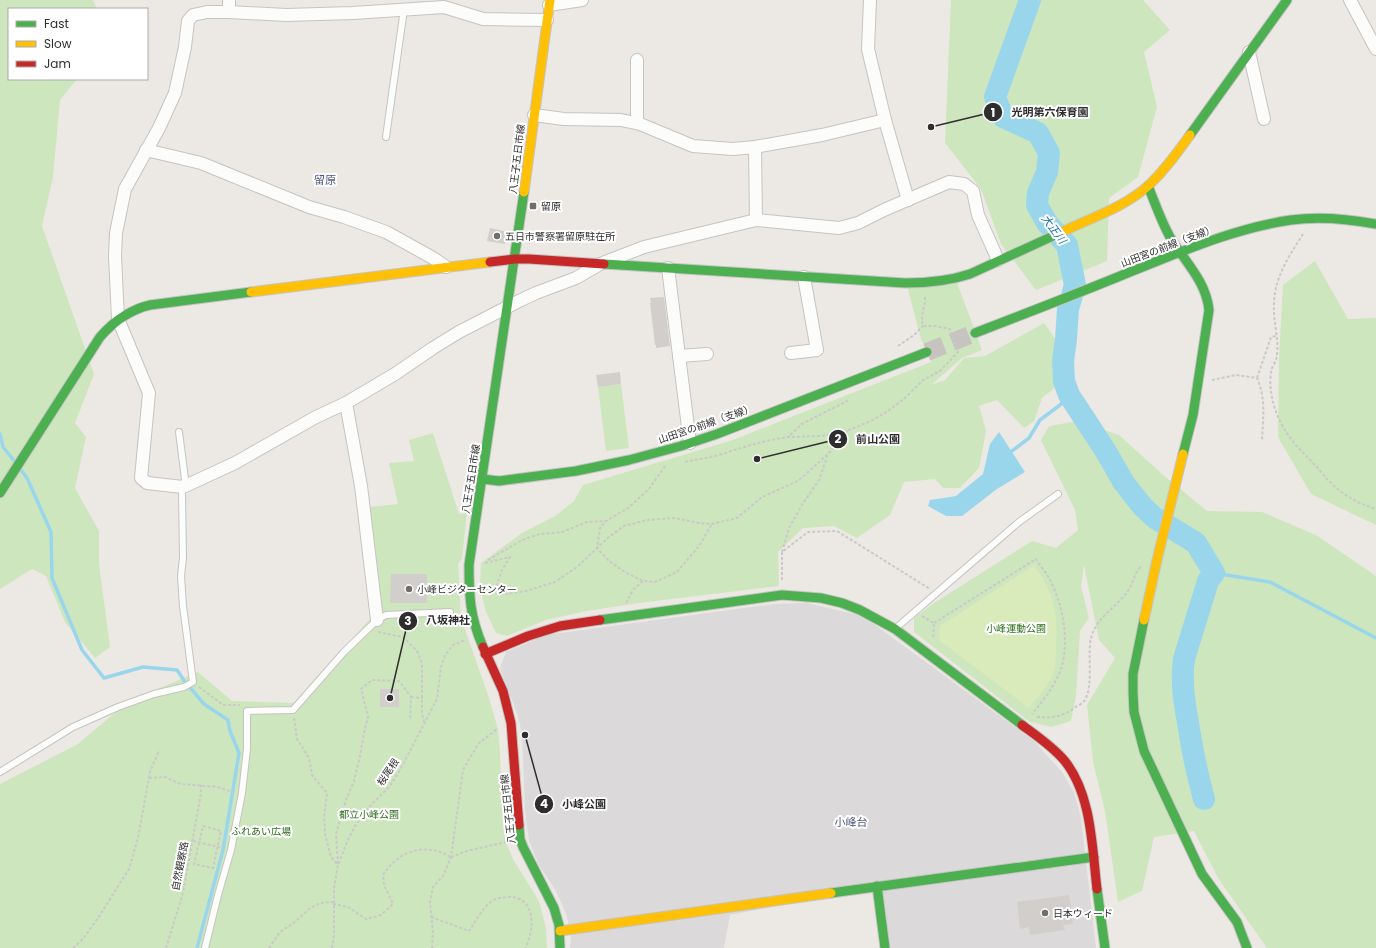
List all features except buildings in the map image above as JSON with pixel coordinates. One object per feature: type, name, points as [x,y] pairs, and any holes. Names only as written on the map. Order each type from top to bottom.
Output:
[{"type":"street","points":[[550,3],[582,0]]},
{"type":"street","points":[[870,0],[868,50],[885,120],[908,200]]},
{"type":"street","points":[[0,493],[103,334],[118,319],[135,309],[150,305],[515,260],[905,283],[937,282],[956,279],[970,274],[1124,203],[1148,186],[1166,167],[1287,0]]},
{"type":"street","points":[[1350,0],[1376,49]]},
{"type":"street","points":[[547,20],[483,19],[443,3],[404,9],[353,13],[286,15],[229,6],[193,15],[188,21],[185,47],[174,93],[159,128],[125,189],[116,233],[115,256],[118,319],[149,393],[141,478],[147,483],[183,487],[235,463],[316,417],[346,403],[395,374],[459,332],[536,293],[576,278],[600,264],[650,245],[756,220],[839,228],[858,223],[949,182],[964,184],[973,191],[978,215],[998,260]]},
{"type":"street","name":"八王子五日市線","points":[[550,3],[515,260],[482,480],[470,549],[468,580],[472,616],[477,634],[503,691],[511,723],[520,838],[527,857],[553,904],[560,931],[560,948]]},
{"type":"street","points":[[1249,52],[1264,119]]},
{"type":"street","points":[[637,60],[637,123]]},
{"type":"street","points":[[534,115],[564,119],[621,120],[637,123],[692,146],[733,148],[755,147],[822,135],[885,120]]},
{"type":"street","points":[[755,147],[756,220]]},
{"type":"street","points":[[146,150],[201,164],[309,207],[344,217],[386,232],[433,258],[446,268]]},
{"type":"street","points":[[1148,186],[1170,237],[1202,286],[1209,303],[1199,383],[1193,414],[1157,560],[1137,650],[1133,674],[1134,706],[1138,732],[1144,751],[1202,874],[1237,922],[1247,948]]},
{"type":"street","name":"山田宮の前線（支線）","points":[[975,333],[1180,252],[1250,228],[1292,220],[1313,219],[1356,220],[1376,224]]},
{"type":"street","points":[[650,245],[648,255],[652,268]]},
{"type":"street","points":[[668,268],[690,443]]},
{"type":"street","points":[[791,353],[817,350],[804,277]]},
{"type":"street","name":"山田宮の前線（支線）","points":[[482,480],[499,481],[521,479],[576,471],[630,460],[690,443],[717,434],[927,352]]},
{"type":"street","points":[[679,356],[707,354]]},
{"type":"street","points":[[346,403],[361,486],[377,626]]},
{"type":"street","points":[[485,654],[533,634],[560,626],[782,595],[821,598],[842,603],[860,610],[895,629],[1051,746],[1065,761],[1078,784],[1087,809],[1105,948]]},
{"type":"street","points":[[560,931],[877,886],[1094,858]]},
{"type":"street","points":[[877,886],[885,948]]},
{"type":"lane","points":[[386,137],[404,9]]},
{"type":"lane","points":[[0,772],[74,727],[118,707],[154,694],[184,688],[193,682],[181,576],[183,558],[183,487],[185,479],[179,432]]},
{"type":"lane","points":[[895,629],[1019,522],[1058,494]]},
{"type":"lane","points":[[205,948],[231,850],[242,793],[247,749],[247,711],[293,710],[344,652],[377,626],[386,615],[450,612]]},
{"type":"path","points":[[1313,219],[1285,263],[1276,287],[1274,305],[1277,354],[1271,370],[1271,391],[1276,413],[1286,433],[1299,450],[1345,495],[1362,504],[1376,509]]},
{"type":"path","points":[[923,326],[921,318],[924,308],[925,293]]},
{"type":"path","points":[[681,462],[721,455],[737,448],[773,439],[821,436],[849,430],[873,420],[905,398],[923,380],[940,372],[958,352],[950,329],[935,326],[923,326],[914,335],[897,347]]},
{"type":"path","points":[[1262,440],[1263,398],[1257,378],[1271,337],[1276,336]]},
{"type":"path","points":[[1199,383],[1236,375],[1257,378]]},
{"type":"path","points":[[788,437],[802,424],[847,401]]},
{"type":"path","points":[[486,562],[510,557],[502,570],[496,588],[508,594],[526,591],[555,582],[577,567],[609,537],[624,526],[647,520],[676,518],[712,524],[737,518],[762,497],[798,481],[828,454],[849,430]]},
{"type":"path","points":[[782,595],[782,552],[789,528],[819,480],[828,454]]},
{"type":"path","points":[[659,466],[666,466],[649,489],[628,508],[606,521],[600,528],[597,548],[608,561],[643,581],[655,582],[677,572],[699,546],[712,524]]},
{"type":"path","points":[[481,566],[522,540],[540,534],[562,532],[587,522],[606,521]]},
{"type":"path","points":[[782,552],[808,532],[837,531],[926,586]]},
{"type":"path","points":[[934,622],[1036,559],[1049,579],[1055,593],[1060,610],[1065,643],[1063,662],[1057,678],[1031,716],[1048,718],[1066,714],[1084,701],[1089,688],[1091,637],[1107,611],[1125,595],[1130,588]]},
{"type":"path","points":[[626,605],[633,590],[643,581]]},
{"type":"path","points":[[920,615],[934,622]]},
{"type":"path","points":[[933,641],[934,622]]},
{"type":"path","points":[[377,626],[403,637],[417,651],[422,663],[422,713],[424,724]]},
{"type":"path","name":"桜尾根","points":[[332,948],[334,935],[334,888],[338,865],[355,826],[368,808],[390,786],[437,699],[441,667],[445,655],[453,645],[467,638]]},
{"type":"path","points":[[338,865],[336,834],[346,800],[354,781],[368,717],[361,689],[372,680],[399,680],[411,698],[410,720]]},
{"type":"path","points":[[193,682],[223,705],[246,706]]},
{"type":"path","points":[[411,698],[422,698]]},
{"type":"path","points":[[293,710],[297,739],[309,758],[312,775],[327,793],[324,818],[325,834],[330,857],[338,865]]},
{"type":"path","points":[[432,948],[433,933],[430,902],[433,887],[443,876],[451,857],[463,770],[478,744],[498,729]]},
{"type":"path","points":[[73,948],[83,939],[98,918],[129,869],[138,838],[150,772],[159,750]]},
{"type":"path","points":[[149,778],[165,777],[181,784],[217,787],[229,792]]},
{"type":"path","name":"自然観察路","points":[[166,948],[184,893],[201,794],[201,785]]},
{"type":"path","points":[[203,826],[221,831],[219,847],[213,868],[194,864],[198,842],[203,826]]},
{"type":"path","points":[[269,948],[280,932],[295,922],[309,909],[320,903],[333,903],[348,907],[366,919],[381,915],[393,904],[384,885],[382,875],[387,867],[399,858],[411,852],[422,849],[437,850],[451,857],[466,851],[486,848],[520,838]]},
{"type":"path","points":[[193,841],[219,847]]},
{"type":"path","points":[[431,917],[469,931],[492,900],[504,896],[521,899],[528,906],[532,915],[532,927],[529,942],[525,948]]},
{"type":"shaded area","points":[[807,603],[863,616],[1035,742],[1062,772],[1074,792],[1081,818],[1096,948],[883,948],[877,887],[730,915],[724,948],[570,948],[571,941],[567,916],[556,891],[539,865],[529,841],[525,811],[522,734],[518,716],[500,668],[506,652],[546,635],[774,604]]},
{"type":"green space","points":[[0,0],[93,0],[97,8],[8,8],[8,80],[76,80],[60,100],[53,177],[42,226],[94,374],[75,423],[86,437],[75,488],[99,531],[99,564],[110,647],[95,658],[65,622],[46,576],[32,569],[0,589]]},
{"type":"green space","points":[[951,0],[1143,0],[1170,30],[1144,52],[1157,107],[1138,177],[1109,198],[1107,261],[1036,290],[1001,244],[981,189],[945,143]]},
{"type":"green space","points":[[1315,261],[1348,319],[1376,318],[1376,525],[1311,494],[1278,437],[1279,359],[1283,285]]},
{"type":"green space","points":[[956,280],[982,350],[962,358],[931,385],[945,380],[964,358],[985,356],[1044,323],[1058,343],[1057,386],[1042,398],[1034,421],[1024,428],[997,400],[979,406],[986,431],[979,468],[960,488],[943,488],[935,479],[904,482],[890,515],[857,538],[834,526],[803,528],[778,552],[779,586],[639,603],[587,611],[546,620],[507,636],[496,633],[486,612],[480,588],[481,563],[522,533],[555,516],[574,501],[583,485],[733,440],[931,362],[921,339],[907,286]]},
{"type":"green space","points":[[621,384],[629,448],[606,451],[598,387]]},
{"type":"green space","name":"小峰運動公園","points":[[1078,421],[1119,435],[1161,473],[1207,511],[1262,512],[1316,535],[1376,576],[1376,948],[1267,948],[1218,878],[1194,831],[1154,837],[1142,891],[1118,902],[1105,811],[1093,762],[1087,705],[1115,658],[1099,640],[1084,565],[1081,586],[1089,618],[1080,631],[1076,696],[1071,721],[1051,727],[1030,722],[914,632],[914,618],[934,603],[1032,541],[1056,548],[1078,530],[1075,510],[1041,440],[1049,426]]},
{"type":"green space","name":"都立小峰公園","points":[[433,433],[459,514],[467,513],[462,558],[458,564],[461,618],[488,695],[498,729],[503,823],[506,843],[513,859],[539,901],[546,928],[547,948],[0,948],[0,784],[78,744],[117,711],[126,708],[124,703],[198,672],[232,701],[294,703],[380,608],[370,507],[398,504],[389,463],[414,461],[409,440]]},
{"type":"green space","name":"小峰運動公園","points":[[1034,565],[1046,585],[1053,603],[1056,623],[1056,653],[1052,676],[1029,708],[939,640],[940,626]]},
{"type":"water","points":[[999,432],[1025,472],[997,489],[962,516],[946,516],[928,506],[930,500],[956,496],[983,474],[990,444]]},
{"type":"waterway","name":"大正川","points":[[1030,0],[995,97],[1003,117],[1038,133],[1049,153],[1047,172],[1038,193],[1037,205],[1047,223],[1067,245],[1075,285],[1068,309],[1063,361],[1064,381],[1069,395],[1105,450],[1124,483],[1143,507],[1155,518],[1196,543],[1214,573],[1208,581],[1184,659],[1183,667],[1185,707],[1191,742],[1204,799]]},
{"type":"waterway","points":[[1012,451],[1029,438],[1040,420],[1060,405],[1069,395]]},
{"type":"waterway","points":[[0,434],[3,447],[15,462]]},
{"type":"waterway","points":[[21,470],[27,478],[51,532],[52,578],[82,650],[104,678],[143,667],[177,670],[185,682]]},
{"type":"waterway","points":[[1214,573],[1270,582],[1376,638]]},
{"type":"waterway","points":[[188,685],[204,704],[228,720],[230,731],[239,753],[223,850],[197,948]]},
{"type":"tunnel","points":[[927,352],[975,333]]},
{"type":"traffic: fast","points":[[1190,135],[1287,0]]},
{"type":"traffic: fast","points":[[1148,186],[1170,237],[1194,272],[1204,290],[1209,310],[1193,415],[1183,454]]},
{"type":"traffic: fast","points":[[483,647],[475,626],[471,607],[469,565],[524,192]]},
{"type":"traffic: fast","points":[[975,333],[1189,248],[1229,234],[1270,224],[1313,218],[1344,219],[1376,224]]},
{"type":"traffic: fast","points":[[604,264],[905,283],[930,282],[970,274],[1064,231]]},
{"type":"traffic: fast","points":[[0,493],[100,337],[116,321],[135,310],[150,305],[251,292]]},
{"type":"traffic: fast","points":[[482,479],[499,481],[576,471],[629,460],[681,446],[717,434],[927,352]]},
{"type":"traffic: fast","points":[[600,620],[782,595],[821,598],[842,603],[860,610],[895,629],[1022,725]]},
{"type":"traffic: fast","points":[[1144,620],[1133,674],[1134,712],[1144,751],[1202,874],[1237,922],[1247,948]]},
{"type":"traffic: fast","points":[[519,825],[520,839],[523,847],[554,908],[559,925],[560,948]]},
{"type":"traffic: fast","points":[[831,893],[1094,857]]},
{"type":"traffic: fast","points":[[877,886],[885,948]]},
{"type":"traffic: fast","points":[[1097,889],[1105,948]]},
{"type":"traffic: slow","points":[[524,192],[550,0]]},
{"type":"traffic: slow","points":[[1064,231],[1119,206],[1140,193],[1176,155],[1190,135]]},
{"type":"traffic: slow","points":[[251,292],[490,262]]},
{"type":"traffic: slow","points":[[1144,620],[1183,454]]},
{"type":"traffic: slow","points":[[560,931],[831,893]]},
{"type":"traffic: jam","points":[[490,262],[529,259],[604,264]]},
{"type":"traffic: jam","points":[[485,654],[528,636],[560,626],[600,620]]},
{"type":"traffic: jam","points":[[483,647],[503,691],[511,723],[519,825]]},
{"type":"traffic: jam","points":[[1022,725],[1044,741],[1064,760],[1080,789],[1092,839],[1097,889]]},
{"type":"place","name":"光明第六保育園","points":[[931,127]]},
{"type":"place","name":"留原","points":[[533,206]]},
{"type":"place","name":"五日市警察署留原駐在所","points":[[497,236]]},
{"type":"place","name":"前山公園","points":[[757,459]]},
{"type":"place","name":"小峰ビジターセンター","points":[[409,589]]},
{"type":"place","name":"八坂神社","points":[[390,698]]},
{"type":"place","name":"小峰公園","points":[[525,735]]},
{"type":"place","name":"日本ウィード","points":[[1045,913]]},
{"type":"district","name":"留原","points":[[325,180]]},
{"type":"district","name":"小峰台","points":[[851,822]]},
{"type":"park label","name":"ふれあい広場","points":[[261,831]]}]
